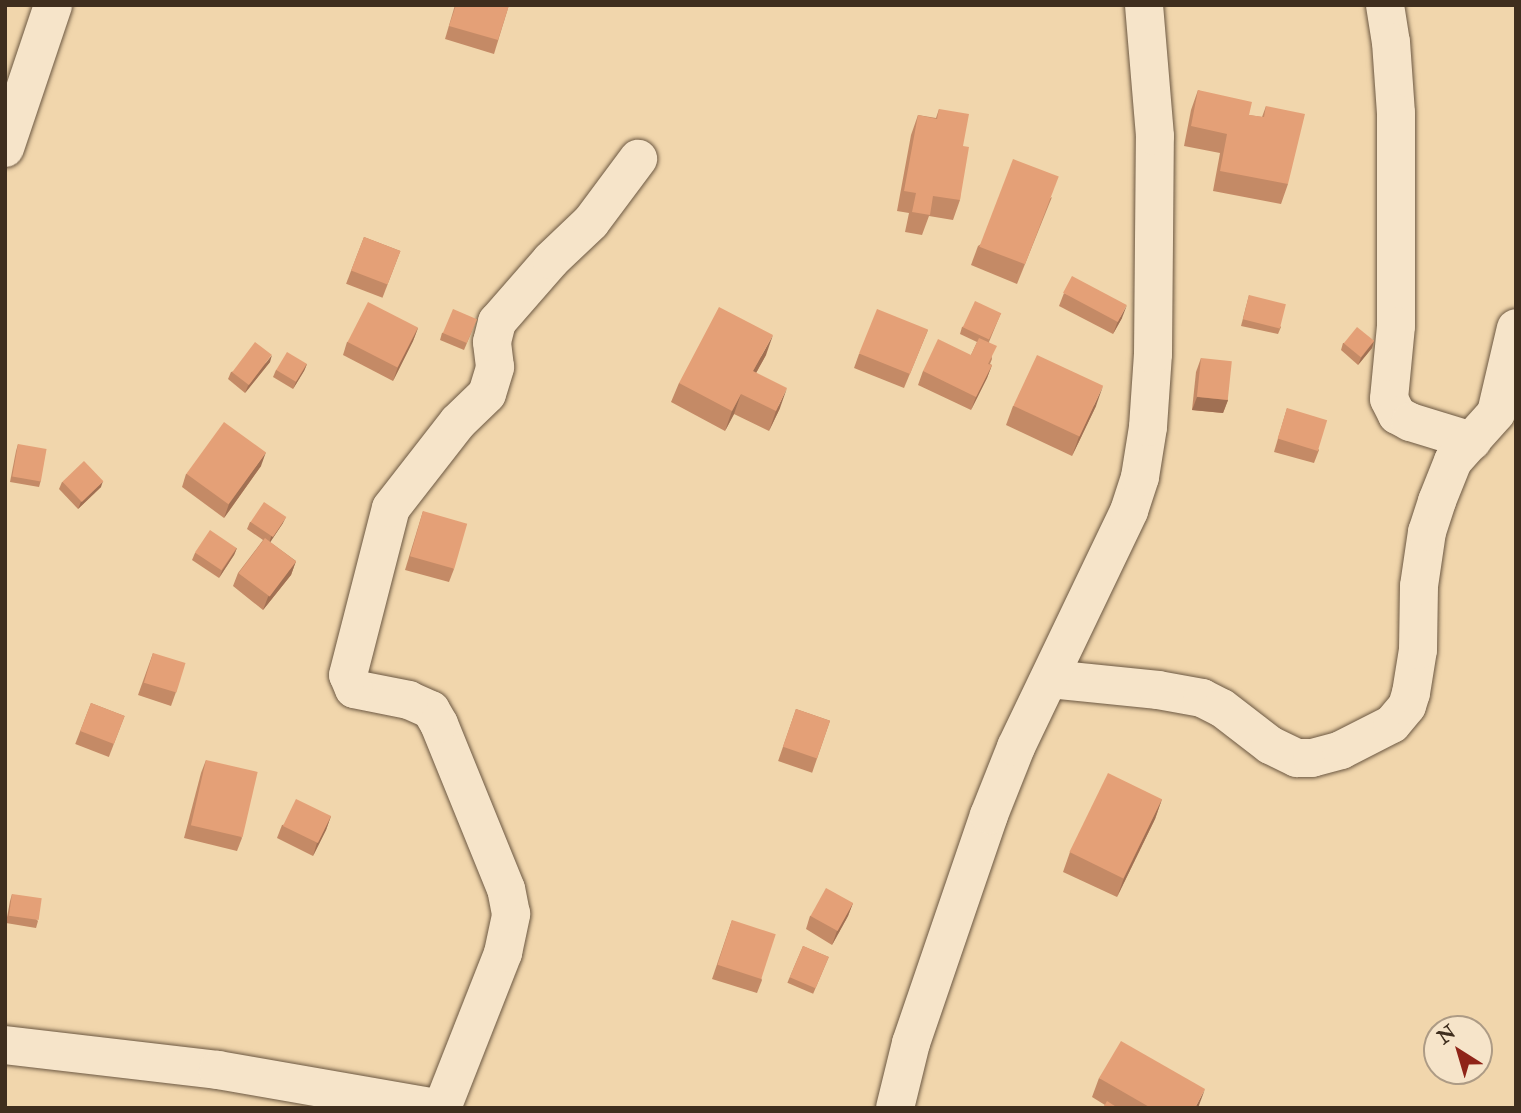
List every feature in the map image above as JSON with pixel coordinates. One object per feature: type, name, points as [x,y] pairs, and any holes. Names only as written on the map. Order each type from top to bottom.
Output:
[{"type":"street","points":[[5,148],[53,5]]},
{"type":"street","points":[[895,1108],[911,1043],[989,816],[1016,747],[1132,504],[1140,477],[1148,427],[1153,354],[1155,136],[1144,5]]},
{"type":"street","points":[[1385,5],[1391,42],[1396,113],[1396,326],[1389,399],[1397,415],[1472,441]]},
{"type":"street","points":[[442,1108],[503,953],[511,914],[506,889],[431,710],[417,703],[354,689],[348,675],[391,508],[458,422],[486,394],[495,367],[492,342],[497,322],[551,260],[591,222],[638,159]]},
{"type":"street","points":[[1050,679],[1158,690],[1202,698],[1222,708],[1270,746],[1297,758],[1324,755],[1372,737],[1392,724],[1407,706],[1418,650],[1419,586],[1427,532],[1453,461],[1496,413],[1516,328]]},
{"type":"street","points":[[10,1053],[218,1070],[435,1108]]},
{"type":"building","points":[[456,5],[509,5],[498,40],[449,26]]},
{"type":"building","points":[[1198,90],[1252,102],[1249,115],[1264,117],[1266,106],[1305,114],[1288,184],[1220,171],[1227,134],[1191,126]]},
{"type":"building","points":[[939,109],[969,114],[963,146],[969,147],[960,200],[933,196],[930,215],[912,212],[916,193],[904,191],[918,115],[937,119]]},
{"type":"building","points":[[1013,159],[1059,177],[1025,264],[979,247]]},
{"type":"building","points":[[364,237],[400,251],[388,285],[351,271]]},
{"type":"building","points":[[1072,276],[1127,305],[1118,322],[1063,293]]},
{"type":"building","points":[[1249,295],[1286,304],[1280,328],[1243,319]]},
{"type":"building","points":[[975,301],[1001,313],[989,340],[963,327]]},
{"type":"building","points":[[368,302],[418,327],[397,368],[348,342]]},
{"type":"building","points":[[719,307],[773,335],[753,371],[787,388],[776,411],[741,394],[732,411],[679,383]]},
{"type":"building","points":[[453,309],[477,319],[467,343],[443,333]]},
{"type":"building","points":[[877,309],[928,330],[910,374],[859,354]]},
{"type":"building","points":[[1357,327],[1374,341],[1361,357],[1344,343]]},
{"type":"building","points":[[979,338],[997,346],[988,364],[992,365],[976,397],[923,371],[938,339],[971,355]]},
{"type":"building","points":[[255,342],[272,355],[249,385],[232,372]]},
{"type":"building","points":[[287,352],[307,364],[296,382],[276,370]]},
{"type":"building","points":[[1037,355],[1103,386],[1079,437],[1013,406]]},
{"type":"building","points":[[1201,358],[1232,361],[1228,400],[1197,397]]},
{"type":"building","points":[[1287,408],[1327,420],[1318,451],[1278,439]]},
{"type":"building","points":[[224,422],[266,453],[228,504],[186,474]]},
{"type":"building","points":[[18,444],[47,449],[41,482],[12,476]]},
{"type":"building","points":[[84,461],[103,481],[82,502],[62,482]]},
{"type":"building","points":[[264,502],[286,517],[273,537],[251,522]]},
{"type":"building","points":[[423,511],[467,524],[454,569],[410,556]]},
{"type":"building","points":[[210,530],[237,548],[221,570],[195,552]]},
{"type":"building","points":[[265,538],[296,561],[270,597],[239,573]]},
{"type":"building","points":[[153,653],[186,663],[176,693],[144,683]]},
{"type":"building","points":[[91,703],[125,716],[114,744],[80,731]]},
{"type":"building","points":[[796,709],[830,721],[817,759],[783,747]]},
{"type":"building","points":[[206,760],[258,772],[243,837],[191,825]]},
{"type":"building","points":[[1108,773],[1162,799],[1123,878],[1069,852]]},
{"type":"building","points":[[296,799],[331,816],[318,843],[283,826]]},
{"type":"building","points":[[826,888],[853,903],[838,931],[810,916]]},
{"type":"building","points":[[12,894],[42,898],[39,920],[9,916]]},
{"type":"building","points":[[732,920],[776,934],[761,979],[717,965]]},
{"type":"building","points":[[803,946],[829,957],[815,988],[790,977]]},
{"type":"building","points":[[1121,1041],[1205,1089],[1195,1108],[1151,1108],[1099,1078]]},
{"type":"building","points":[[1107,1101],[1118,1108],[1103,1108]]}]
